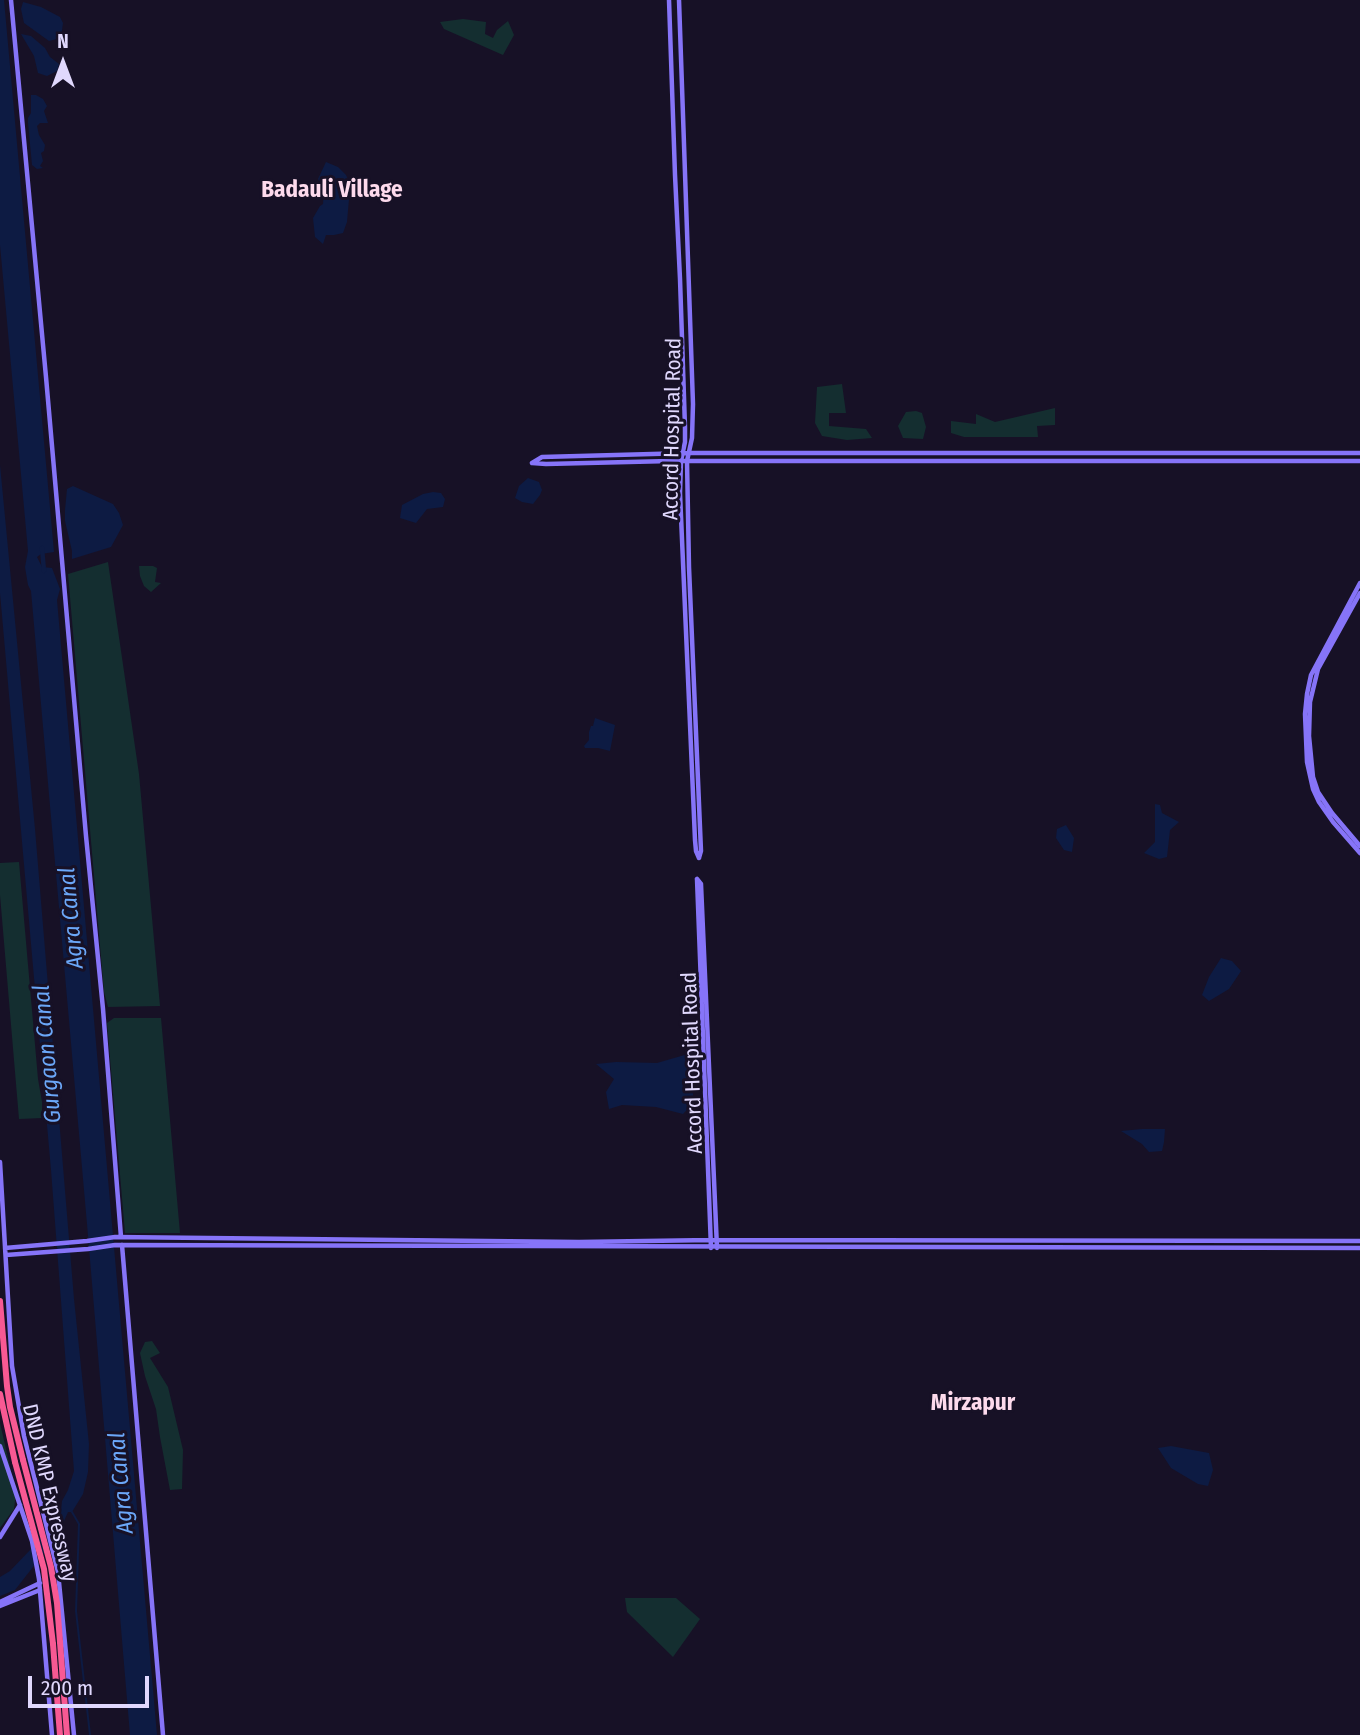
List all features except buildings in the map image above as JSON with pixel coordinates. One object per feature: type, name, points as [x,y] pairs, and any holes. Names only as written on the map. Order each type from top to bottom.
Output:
[{"type":"highway","name":"DND KMP Expressway","points":[[0,1301],[10,1407],[51,1567],[57,1602],[60,1735]]},
{"type":"highway","name":"DND KMP Expressway","points":[[0,1394],[44,1569],[67,1735]]},
{"type":"street","points":[[11,0],[103,1009],[118,1237]]},
{"type":"street","points":[[668,0],[681,279],[684,461]]},
{"type":"street","name":"Accord Hospital Road","points":[[679,0],[693,404],[689,453],[684,461],[701,851],[699,858]]},
{"type":"street","points":[[1360,453],[682,453],[542,457],[532,463],[1360,461]]},
{"type":"street","points":[[1360,583],[1311,675],[1307,694],[1306,727],[1307,762],[1313,789],[1333,822],[1360,853]]},
{"type":"street","points":[[1360,593],[1318,669],[1310,702],[1309,736],[1313,777],[1318,792],[1360,846]]},
{"type":"street","points":[[697,879],[714,1248]]},
{"type":"street","points":[[0,1162],[12,1366],[24,1436],[58,1572],[74,1735]]},
{"type":"street","points":[[5,1248],[118,1237],[579,1242],[1360,1241]]},
{"type":"street","points":[[6,1255],[119,1245],[1360,1248]]},
{"type":"street","points":[[119,1245],[163,1735]]},
{"type":"street","points":[[0,1446],[21,1504],[37,1565],[52,1735]]},
{"type":"street","points":[[10,1476],[32,1471]]},
{"type":"street","points":[[0,1537],[21,1504]]},
{"type":"street","points":[[0,1604],[40,1583]]},
{"type":"street","points":[[0,1604],[40,1590]]},
{"type":"street","points":[[42,1614],[61,1612]]},
{"type":"green space","points":[[463,19],[486,22],[485,34],[493,38],[497,30],[508,21],[514,35],[503,55],[444,29],[440,22]]},
{"type":"green space","points":[[842,384],[846,413],[829,413],[829,426],[866,429],[872,438],[847,440],[822,436],[815,423],[817,387]]},
{"type":"green space","points":[[1055,408],[1055,425],[1037,426],[1038,437],[964,437],[951,433],[951,421],[976,424],[976,414],[995,422]]},
{"type":"green space","points":[[906,412],[922,413],[926,427],[923,439],[903,438],[898,426]]},
{"type":"green space","points":[[108,562],[139,774],[160,1006],[108,1007],[104,992],[68,574]]},
{"type":"green space","points":[[139,566],[157,568],[155,582],[161,583],[151,592],[144,586]]},
{"type":"green space","points":[[19,862],[42,1118],[19,1119],[0,895],[0,863]]},
{"type":"green space","points":[[114,1018],[161,1018],[180,1233],[125,1233],[107,1023]]},
{"type":"green space","points":[[152,1341],[160,1353],[150,1358],[168,1387],[183,1450],[182,1489],[170,1490],[156,1409],[140,1353],[145,1342]]},
{"type":"green space","points":[[0,1423],[16,1493],[14,1509],[0,1528]]},
{"type":"green space","points":[[625,1598],[676,1598],[700,1619],[673,1657],[627,1612]]},
{"type":"water","points":[[0,0],[4,0],[54,552],[37,557],[42,567],[52,568],[60,589],[57,600],[157,1735],[130,1735],[31,591],[25,567],[28,551],[0,245]]},
{"type":"water","points":[[23,2],[41,7],[60,17],[63,23],[61,38],[49,41],[24,23],[21,9]]},
{"type":"water","points":[[21,34],[31,36],[45,48],[50,57],[59,64],[57,71],[47,76],[38,73],[34,56]]},
{"type":"water","points":[[31,95],[43,99],[47,106],[44,111],[48,123],[40,123],[37,126],[45,145],[41,153],[43,161],[40,166],[43,168],[37,169],[32,165],[28,123]]},
{"type":"water","points":[[326,162],[338,167],[349,182],[355,185],[349,199],[343,233],[326,235],[323,244],[315,237],[313,218],[323,204],[324,190],[318,179]]},
{"type":"water","name":"Gurgaon Canal","points":[[0,465],[89,1444],[88,1472],[83,1494],[72,1512],[68,1512],[58,1535],[15,1590],[0,1596],[0,1577],[10,1571],[31,1549],[61,1511],[62,1501],[74,1471],[51,1170],[0,593]]},
{"type":"water","points":[[528,478],[539,482],[542,490],[533,504],[515,498],[519,486]]},
{"type":"water","points":[[73,486],[113,504],[123,525],[111,547],[72,559],[65,510],[67,489]]},
{"type":"water","points":[[433,492],[441,493],[445,499],[443,507],[427,509],[416,523],[400,518],[402,505]]},
{"type":"water","points":[[595,718],[615,725],[610,751],[584,746],[589,740],[589,732]]},
{"type":"water","points":[[1155,804],[1160,805],[1162,813],[1179,822],[1170,830],[1167,857],[1159,859],[1144,853],[1155,842]]},
{"type":"water","points":[[1066,825],[1074,838],[1072,852],[1064,850],[1056,838],[1057,829]]},
{"type":"water","points":[[1221,958],[1232,961],[1241,971],[1229,989],[1209,1001],[1202,995]]},
{"type":"water","points":[[688,1054],[694,1102],[683,1114],[656,1107],[622,1105],[609,1109],[606,1092],[614,1079],[596,1064],[657,1063]]},
{"type":"water","points":[[1165,1129],[1162,1151],[1149,1152],[1142,1144],[1121,1131]]},
{"type":"water","points":[[1171,1446],[1209,1453],[1213,1470],[1208,1486],[1198,1484],[1171,1468],[1158,1448]]},
{"type":"waterway","name":"Agra Canal","points":[[42,548],[44,571]]},
{"type":"waterway","points":[[72,1512],[79,1524],[76,1611],[90,1735]]},
{"type":"district","name":"Badauli Village","points":[[332,191]]},
{"type":"district","name":"Mirzapur","points":[[973,1404]]}]
